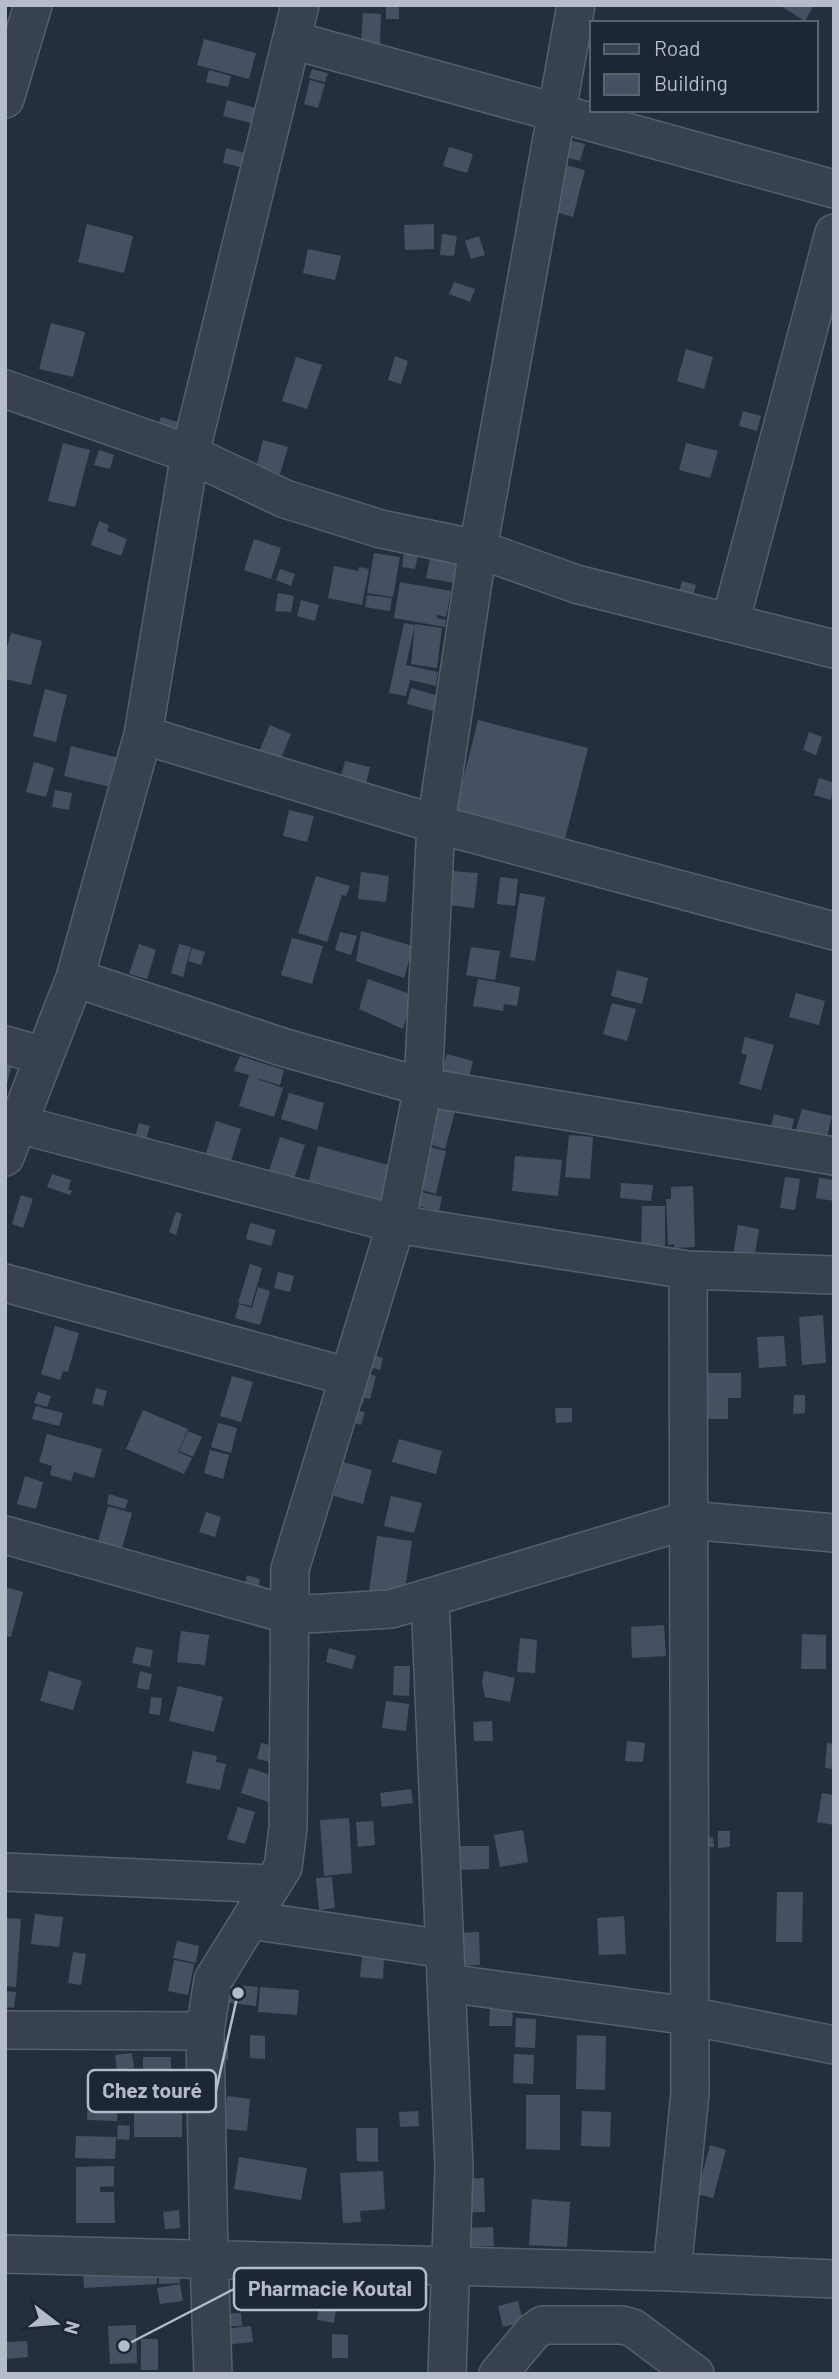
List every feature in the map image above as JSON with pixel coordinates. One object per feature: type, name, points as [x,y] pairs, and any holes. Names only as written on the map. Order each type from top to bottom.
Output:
[{"type":"street","points":[[5,99],[33,5]]},
{"type":"street","points":[[214,2374],[205,2031],[213,1980],[283,1867],[288,1828],[290,1569],[396,1224],[423,1087],[436,824],[478,549],[576,5]]},
{"type":"street","points":[[834,189],[556,112],[296,22],[190,454],[143,735],[75,978],[12,1141],[396,1224],[688,1270],[834,1275]]},
{"type":"street","points":[[730,623],[834,233]]},
{"type":"street","points":[[5,389],[190,454],[285,499],[381,529],[478,549],[576,584],[834,649]]},
{"type":"street","points":[[143,735],[436,824],[834,931]]},
{"type":"street","points":[[75,978],[282,1047],[423,1087],[834,1156]]},
{"type":"street","points":[[5,1045],[44,1056]]},
{"type":"street","points":[[672,2272],[690,2093],[688,1270]]},
{"type":"street","points":[[5,1283],[349,1377]]},
{"type":"street","points":[[5,1535],[290,1615],[391,1609],[688,1520],[834,1533]]},
{"type":"street","points":[[430,1599],[454,2167],[447,2374]]},
{"type":"street","points":[[5,1872],[272,1884]]},
{"type":"street","points":[[250,1920],[445,1966],[690,2016],[832,2040]]},
{"type":"street","points":[[5,2030],[205,2031]]},
{"type":"street","points":[[5,2254],[672,2272],[834,2280]]},
{"type":"street","points":[[498,2374],[543,2325],[622,2325],[633,2328],[695,2374]]},
{"type":"building","points":[[386,5],[399,5],[399,19],[386,19]]},
{"type":"building","points":[[779,5],[814,5],[805,21]]},
{"type":"building","points":[[363,13],[381,14],[380,44],[361,43]]},
{"type":"building","points":[[204,39],[256,53],[249,79],[197,65]]},
{"type":"building","points":[[312,69],[328,73],[325,82],[309,78]]},
{"type":"building","points":[[209,70],[231,76],[228,87],[206,82]]},
{"type":"building","points":[[310,80],[325,84],[318,108],[304,104]]},
{"type":"building","points":[[227,100],[260,109],[255,124],[223,116]]},
{"type":"building","points":[[565,139],[585,144],[580,161],[562,156]]},
{"type":"building","points":[[449,147],[473,154],[467,173],[443,166]]},
{"type":"building","points":[[226,148],[245,153],[241,167],[223,163]]},
{"type":"building","points":[[561,164],[585,170],[573,217],[549,210]]},
{"type":"building","points":[[87,224],[133,236],[124,273],[78,262]]},
{"type":"building","points":[[434,224],[434,249],[405,250],[404,225]]},
{"type":"building","points":[[442,234],[457,236],[454,256],[440,255]]},
{"type":"building","points":[[479,236],[485,255],[471,259],[465,241]]},
{"type":"building","points":[[308,249],[341,256],[335,280],[303,273]]},
{"type":"building","points":[[454,282],[475,289],[470,302],[449,294]]},
{"type":"building","points":[[51,323],[85,332],[73,377],[39,369]]},
{"type":"building","points":[[686,349],[713,357],[704,389],[677,381]]},
{"type":"building","points":[[395,356],[408,361],[401,384],[388,380]]},
{"type":"building","points":[[296,357],[322,365],[307,409],[282,401]]},
{"type":"building","points":[[743,411],[761,416],[757,431],[739,426]]},
{"type":"building","points":[[161,417],[185,424],[181,438],[156,430]]},
{"type":"building","points":[[263,440],[288,447],[280,474],[256,467]]},
{"type":"building","points":[[63,443],[90,450],[75,507],[48,501]]},
{"type":"building","points":[[686,443],[718,451],[710,478],[679,470]]},
{"type":"building","points":[[99,450],[114,455],[110,469],[94,465]]},
{"type":"building","points":[[99,521],[109,525],[107,531],[127,539],[121,556],[91,545]]},
{"type":"building","points":[[254,539],[281,548],[271,579],[244,570]]},
{"type":"building","points":[[374,553],[400,557],[393,597],[367,593]]},
{"type":"building","points":[[404,553],[418,556],[415,569],[402,567]]},
{"type":"building","points":[[430,559],[458,564],[455,583],[426,578]]},
{"type":"building","points":[[334,566],[358,571],[359,567],[369,569],[362,605],[328,598]]},
{"type":"building","points":[[280,569],[295,574],[291,586],[276,580]]},
{"type":"building","points":[[682,581],[696,585],[690,607],[676,604]]},
{"type":"building","points":[[400,582],[451,591],[446,617],[437,615],[437,618],[446,620],[445,627],[394,618]]},
{"type":"building","points":[[278,593],[294,596],[291,612],[275,611]]},
{"type":"building","points":[[367,595],[392,598],[390,611],[365,607]]},
{"type":"building","points":[[301,600],[319,605],[315,621],[297,616]]},
{"type":"building","points":[[404,623],[415,625],[406,665],[438,672],[436,686],[410,680],[406,696],[389,693]]},
{"type":"building","points":[[415,624],[442,628],[437,668],[411,664]]},
{"type":"building","points":[[11,633],[42,641],[31,685],[5,679],[5,655]]},
{"type":"building","points":[[411,688],[442,697],[437,712],[407,704]]},
{"type":"building","points":[[45,689],[67,695],[56,742],[33,736]]},
{"type":"building","points":[[478,720],[588,748],[565,839],[455,812]]},
{"type":"building","points":[[270,725],[291,734],[279,763],[258,754]]},
{"type":"building","points":[[809,732],[822,737],[816,755],[803,750]]},
{"type":"building","points":[[71,746],[123,759],[115,788],[64,776]]},
{"type":"building","points":[[345,761],[370,767],[364,792],[339,785]]},
{"type":"building","points":[[34,762],[54,768],[46,797],[26,792]]},
{"type":"building","points":[[819,778],[834,783],[831,800],[814,795]]},
{"type":"building","points":[[55,790],[72,793],[69,810],[52,807]]},
{"type":"building","points":[[289,810],[314,816],[307,842],[283,836]]},
{"type":"building","points":[[452,871],[478,873],[474,908],[448,905]]},
{"type":"building","points":[[361,872],[389,876],[386,902],[358,899]]},
{"type":"building","points":[[316,876],[350,886],[346,896],[342,895],[327,942],[298,933]]},
{"type":"building","points":[[500,877],[518,879],[515,906],[497,904]]},
{"type":"building","points":[[520,893],[545,897],[535,961],[510,957]]},
{"type":"building","points":[[361,931],[413,946],[404,978],[356,961]]},
{"type":"building","points":[[340,932],[357,936],[351,955],[335,950]]},
{"type":"building","points":[[292,938],[323,946],[312,984],[281,975]]},
{"type":"building","points":[[139,944],[156,950],[147,979],[129,974]]},
{"type":"building","points":[[179,944],[191,947],[183,977],[171,973]]},
{"type":"building","points":[[471,947],[500,951],[495,980],[466,975]]},
{"type":"building","points":[[192,948],[205,952],[201,965],[188,961]]},
{"type":"building","points":[[617,970],[648,978],[642,1004],[611,996]]},
{"type":"building","points":[[368,979],[413,995],[403,1029],[359,1009]]},
{"type":"building","points":[[478,979],[520,987],[517,1006],[504,1004],[503,1011],[473,1006]]},
{"type":"building","points":[[796,993],[825,1001],[819,1025],[789,1017]]},
{"type":"building","points":[[612,1003],[636,1009],[627,1041],[603,1034]]},
{"type":"building","points":[[745,1037],[774,1045],[761,1090],[739,1084],[747,1055],[741,1053]]},
{"type":"building","points":[[447,1054],[473,1061],[469,1078],[442,1071]]},
{"type":"building","points":[[240,1056],[284,1070],[280,1085],[252,1077],[283,1088],[274,1117],[239,1106],[249,1075],[234,1071]]},
{"type":"building","points":[[5,1063],[12,1065],[6,1087],[5,1087]]},
{"type":"building","points":[[289,1093],[324,1103],[317,1130],[281,1119]]},
{"type":"building","points":[[435,1103],[456,1108],[445,1149],[425,1143]]},
{"type":"building","points":[[802,1109],[832,1116],[827,1137],[796,1130]]},
{"type":"building","points":[[774,1114],[794,1119],[791,1132],[771,1127]]},
{"type":"building","points":[[216,1121],[241,1129],[228,1171],[203,1163]]},
{"type":"building","points":[[139,1123],[150,1126],[146,1140],[135,1137]]},
{"type":"building","points":[[569,1135],[593,1137],[590,1179],[565,1177]]},
{"type":"building","points":[[280,1137],[305,1145],[291,1188],[266,1180]]},
{"type":"building","points":[[318,1146],[392,1166],[380,1210],[306,1191]]},
{"type":"building","points":[[426,1146],[446,1151],[436,1194],[415,1188]]},
{"type":"building","points":[[515,1156],[562,1160],[558,1196],[512,1191]]},
{"type":"building","points":[[52,1174],[71,1180],[68,1189],[72,1191],[70,1195],[47,1187]]},
{"type":"building","points":[[785,1177],[800,1179],[795,1210],[780,1208]]},
{"type":"building","points":[[819,1178],[834,1180],[834,1201],[816,1198]]},
{"type":"building","points":[[621,1183],[653,1185],[651,1201],[620,1198]]},
{"type":"building","points":[[693,1186],[695,1247],[674,1248],[674,1244],[668,1245],[666,1199],[671,1199],[671,1187]]},
{"type":"building","points":[[417,1191],[442,1197],[439,1211],[413,1205]]},
{"type":"building","points":[[21,1195],[33,1199],[23,1228],[12,1224]]},
{"type":"building","points":[[642,1206],[665,1206],[665,1250],[641,1250]]},
{"type":"building","points":[[176,1212],[182,1214],[176,1235],[169,1232]]},
{"type":"building","points":[[250,1223],[276,1230],[271,1246],[246,1239]]},
{"type":"building","points":[[738,1225],[759,1229],[753,1266],[732,1262]]},
{"type":"building","points":[[250,1264],[262,1268],[251,1306],[238,1303]]},
{"type":"building","points":[[278,1272],[294,1276],[290,1292],[274,1288]]},
{"type":"building","points":[[258,1287],[270,1291],[260,1325],[235,1318],[239,1304],[252,1308]]},
{"type":"building","points":[[823,1315],[826,1363],[802,1365],[799,1317]]},
{"type":"building","points":[[55,1326],[79,1333],[68,1372],[63,1371],[60,1380],[41,1374]]},
{"type":"building","points":[[784,1336],[786,1366],[759,1368],[757,1337]]},
{"type":"building","points":[[370,1354],[383,1358],[380,1370],[367,1366]]},
{"type":"building","points":[[365,1373],[376,1376],[370,1399],[364,1398],[363,1404],[357,1402]]},
{"type":"building","points":[[701,1373],[741,1373],[741,1398],[728,1398],[728,1419],[700,1419]]},
{"type":"building","points":[[232,1376],[253,1382],[241,1422],[220,1416]]},
{"type":"building","points":[[96,1388],[107,1391],[103,1406],[92,1403]]},
{"type":"building","points":[[38,1392],[51,1396],[47,1407],[34,1403]]},
{"type":"building","points":[[794,1395],[805,1395],[805,1413],[793,1414]]},
{"type":"building","points":[[36,1406],[63,1413],[59,1426],[32,1419]]},
{"type":"building","points":[[555,1408],[572,1408],[572,1422],[556,1423]]},
{"type":"building","points":[[143,1410],[188,1429],[178,1452],[192,1458],[184,1474],[126,1449]]},
{"type":"building","points":[[354,1410],[365,1412],[361,1425],[351,1422]]},
{"type":"building","points":[[218,1423],[237,1428],[231,1453],[211,1447]]},
{"type":"building","points":[[188,1431],[202,1437],[193,1457],[179,1451]]},
{"type":"building","points":[[47,1434],[102,1449],[94,1478],[74,1472],[71,1481],[50,1475],[52,1466],[39,1462]]},
{"type":"building","points":[[399,1439],[442,1451],[436,1474],[392,1462]]},
{"type":"building","points":[[210,1450],[229,1455],[223,1479],[204,1473]]},
{"type":"building","points":[[343,1462],[372,1470],[363,1504],[334,1496]]},
{"type":"building","points":[[25,1476],[43,1482],[36,1509],[17,1504]]},
{"type":"building","points":[[109,1494],[128,1500],[125,1509],[107,1504]]},
{"type":"building","points":[[391,1496],[422,1503],[414,1533],[384,1526]]},
{"type":"building","points":[[108,1506],[132,1513],[121,1552],[97,1545]]},
{"type":"building","points":[[206,1512],[221,1517],[215,1537],[199,1532]]},
{"type":"building","points":[[377,1536],[412,1541],[404,1596],[369,1591]]},
{"type":"building","points":[[247,1575],[260,1579],[257,1595],[243,1592]]},
{"type":"building","points":[[5,1587],[23,1592],[11,1637],[5,1636]]},
{"type":"building","points":[[664,1625],[666,1656],[632,1658],[631,1627]]},
{"type":"building","points":[[181,1631],[209,1635],[205,1665],[177,1662]]},
{"type":"building","points":[[802,1634],[826,1635],[826,1669],[801,1669]]},
{"type":"building","points":[[520,1638],[537,1640],[535,1673],[517,1672]]},
{"type":"building","points":[[136,1647],[153,1650],[150,1667],[132,1663]]},
{"type":"building","points":[[329,1648],[356,1656],[352,1669],[326,1662]]},
{"type":"building","points":[[394,1666],[410,1666],[409,1696],[393,1695]]},
{"type":"building","points":[[49,1671],[82,1681],[73,1710],[40,1701]]},
{"type":"building","points":[[140,1671],[152,1674],[149,1690],[137,1688]]},
{"type":"building","points":[[484,1671],[515,1678],[510,1702],[485,1697],[482,1683]]},
{"type":"building","points":[[178,1686],[223,1697],[214,1732],[169,1721]]},
{"type":"building","points":[[151,1697],[162,1698],[160,1715],[149,1714]]},
{"type":"building","points":[[386,1701],[409,1704],[406,1731],[382,1728]]},
{"type":"building","points":[[492,1721],[493,1741],[474,1741],[473,1722]]},
{"type":"building","points":[[627,1741],[645,1743],[643,1762],[625,1761]]},
{"type":"building","points":[[261,1743],[278,1747],[275,1763],[257,1759]]},
{"type":"building","points":[[827,1743],[834,1744],[834,1769],[825,1768]]},
{"type":"building","points":[[193,1751],[217,1756],[216,1762],[226,1764],[220,1790],[186,1783]]},
{"type":"building","points":[[249,1768],[280,1778],[272,1803],[241,1793]]},
{"type":"building","points":[[411,1789],[413,1803],[382,1807],[380,1793]]},
{"type":"building","points":[[822,1793],[834,1795],[834,1825],[817,1822]]},
{"type":"building","points":[[238,1807],[255,1812],[245,1844],[227,1839]]},
{"type":"building","points":[[349,1818],[352,1873],[324,1876],[320,1820]]},
{"type":"building","points":[[373,1821],[375,1845],[358,1847],[356,1822]]},
{"type":"building","points":[[523,1830],[528,1862],[500,1867],[494,1835]]},
{"type":"building","points":[[718,1831],[730,1831],[730,1847],[718,1848]]},
{"type":"building","points":[[713,1837],[714,1847],[703,1848],[702,1838]]},
{"type":"building","points":[[457,1846],[489,1846],[489,1869],[456,1870]]},
{"type":"building","points":[[332,1877],[335,1908],[319,1910],[316,1878]]},
{"type":"building","points":[[777,1892],[803,1892],[802,1942],[776,1942]]},
{"type":"building","points":[[35,1914],[63,1917],[59,1947],[31,1944]]},
{"type":"building","points":[[624,1916],[626,1954],[599,1955],[597,1918]]},
{"type":"building","points":[[5,1918],[21,1919],[16,1987],[5,1986]]},
{"type":"building","points":[[479,1932],[480,1965],[457,1966],[457,1933]]},
{"type":"building","points":[[177,1941],[199,1946],[196,1963],[173,1958]]},
{"type":"building","points":[[73,1952],[86,1954],[81,1985],[68,1983]]},
{"type":"building","points":[[362,1956],[384,1958],[383,1979],[360,1977]]},
{"type":"building","points":[[174,1960],[194,1964],[188,1995],[168,1991]]},
{"type":"building","points":[[224,1984],[258,1987],[256,2006],[222,2002]]},
{"type":"building","points":[[260,1987],[299,1990],[297,2015],[258,2012]]},
{"type":"building","points":[[5,1991],[16,1992],[14,2008],[5,2007]]},
{"type":"building","points":[[490,2007],[513,2007],[512,2026],[489,2026]]},
{"type":"building","points":[[516,2018],[536,2019],[535,2048],[515,2047]]},
{"type":"building","points":[[250,2035],[265,2036],[265,2059],[250,2058]]},
{"type":"building","points":[[577,2035],[606,2036],[605,2090],[576,2089]]},
{"type":"building","points":[[215,2046],[228,2046],[228,2060],[215,2061]]},
{"type":"building","points":[[132,2053],[134,2068],[117,2070],[115,2055]]},
{"type":"building","points":[[514,2054],[534,2055],[533,2084],[513,2083]]},
{"type":"building","points":[[143,2057],[171,2057],[171,2071],[143,2071]]},
{"type":"building","points":[[89,2071],[119,2072],[117,2121],[87,2120]]},
{"type":"building","points":[[526,2095],[560,2095],[560,2150],[526,2149]]},
{"type":"building","points":[[227,2096],[250,2099],[247,2131],[224,2129]]},
{"type":"building","points":[[418,2111],[419,2126],[400,2127],[399,2112]]},
{"type":"building","points":[[582,2111],[611,2112],[610,2147],[581,2146]]},
{"type":"building","points":[[182,2112],[182,2137],[134,2137],[134,2113]]},
{"type":"building","points":[[118,2125],[130,2126],[129,2140],[117,2139]]},
{"type":"building","points":[[356,2128],[378,2128],[378,2162],[357,2161]]},
{"type":"building","points":[[76,2136],[116,2137],[115,2159],[75,2158]]},
{"type":"building","points":[[710,2145],[726,2150],[713,2198],[697,2194]]},
{"type":"building","points":[[239,2157],[307,2168],[301,2200],[234,2189]]},
{"type":"building","points":[[114,2166],[114,2186],[100,2187],[100,2192],[114,2192],[115,2223],[76,2223],[76,2167]]},
{"type":"building","points":[[383,2171],[385,2209],[360,2211],[361,2222],[343,2223],[340,2173]]},
{"type":"building","points":[[484,2178],[485,2212],[463,2213],[462,2179]]},
{"type":"building","points":[[532,2199],[570,2202],[567,2247],[529,2245]]},
{"type":"building","points":[[179,2210],[180,2228],[165,2229],[163,2212]]},
{"type":"building","points":[[493,2227],[494,2246],[463,2247],[462,2228]]},
{"type":"building","points":[[179,2263],[180,2283],[159,2284],[159,2264]]},
{"type":"building","points":[[156,2264],[157,2284],[84,2288],[83,2267]]},
{"type":"building","points":[[180,2284],[183,2301],[160,2304],[157,2288]]},
{"type":"building","points":[[321,2292],[338,2294],[334,2323],[317,2320]]},
{"type":"building","points":[[518,2301],[523,2322],[503,2327],[498,2306]]},
{"type":"building","points":[[241,2313],[242,2326],[220,2326],[219,2314]]},
{"type":"building","points":[[136,2325],[137,2363],[110,2364],[108,2326]]},
{"type":"building","points":[[251,2326],[253,2342],[224,2345],[222,2329]]},
{"type":"building","points":[[332,2334],[348,2335],[348,2358],[332,2358]]},
{"type":"building","points":[[141,2339],[158,2339],[158,2370],[141,2370]]},
{"type":"building","points":[[27,2341],[28,2357],[7,2359],[6,2342]]},
{"type":"place","name":"Chez touré","points":[[238,1993]]},
{"type":"place","name":"Pharmacie Koutal","points":[[124,2346]]}]
